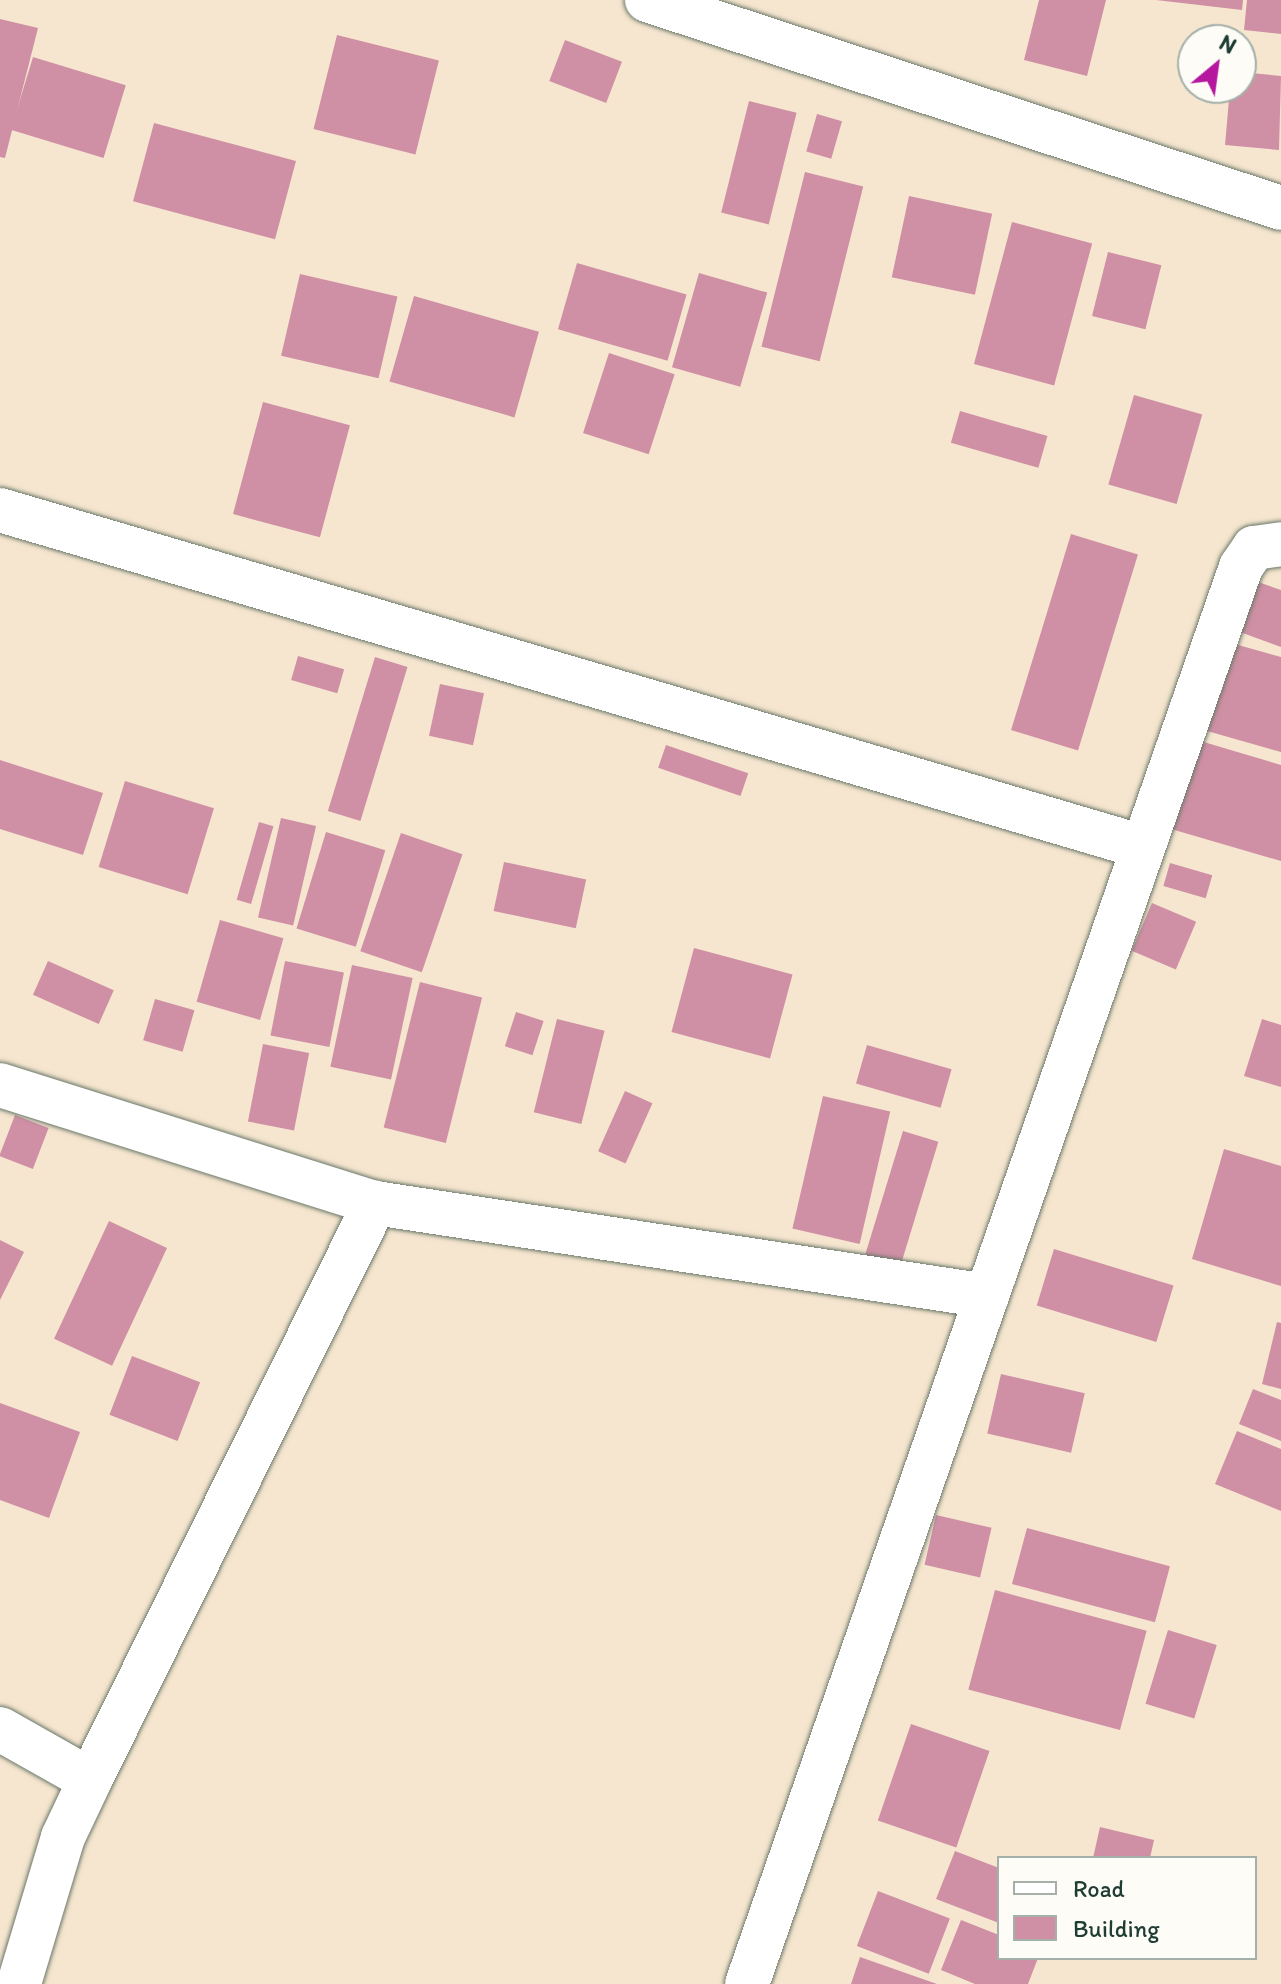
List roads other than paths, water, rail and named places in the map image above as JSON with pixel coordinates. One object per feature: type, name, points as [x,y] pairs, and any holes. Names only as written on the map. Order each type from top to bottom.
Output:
[{"type":"street","points":[[647,0],[1281,208]]},
{"type":"street","points":[[0,510],[1143,847]]},
{"type":"street","points":[[747,1984],[1241,567],[1254,548],[1281,544]]},
{"type":"street","points":[[0,1085],[375,1203],[987,1296]]},
{"type":"street","points":[[19,1984],[63,1837],[375,1203]]},
{"type":"street","points":[[0,1729],[90,1780]]}]
